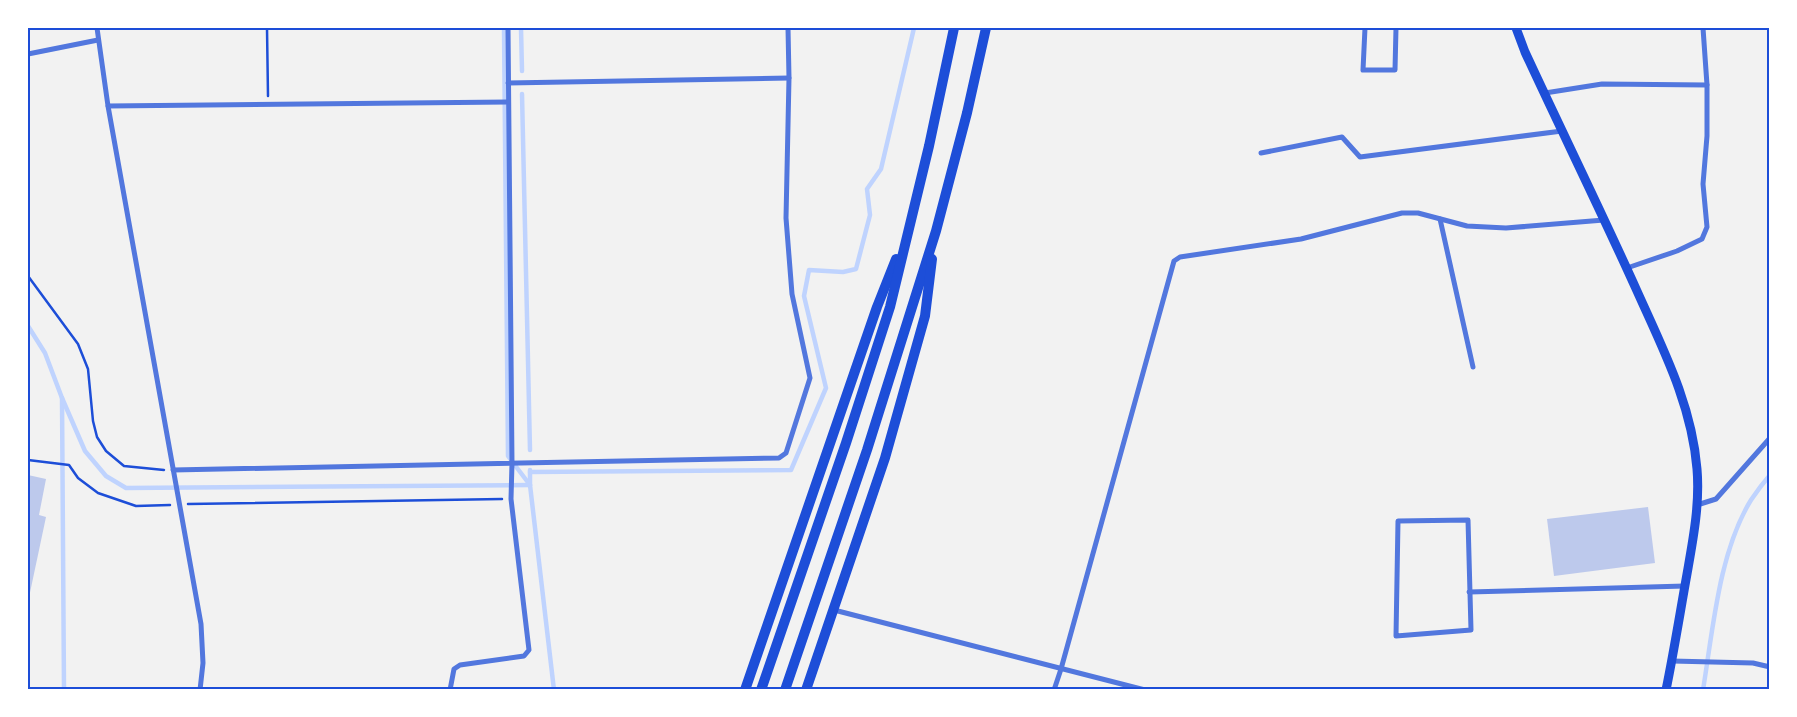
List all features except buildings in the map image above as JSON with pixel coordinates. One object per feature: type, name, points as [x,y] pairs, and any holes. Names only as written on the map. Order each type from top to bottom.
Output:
[{"type":"highway","points":[[761,690],[846,443],[884,325],[929,146],[954,28]]},
{"type":"highway","points":[[785,688],[867,450],[936,231],[967,113],[986,28]]},
{"type":"highway","points":[[745,690],[877,307],[909,225]]},
{"type":"highway","points":[[806,690],[885,458],[925,316],[936,231]]},
{"type":"main road","points":[[1516,28],[1544,93],[1627,268],[1681,391],[1694,443],[1698,471],[1697,505],[1685,586],[1666,690]]},
{"type":"street","points":[[97,28],[108,106],[201,624],[203,663],[200,690]]},
{"type":"street","points":[[450,690],[454,669],[460,665],[524,656],[529,650],[511,498],[508,28]]},
{"type":"street","points":[[173,470],[779,458],[786,453],[810,378],[792,294],[786,218],[789,78],[788,28]]},
{"type":"street","points":[[1365,28],[1363,70],[1395,70],[1396,28]]},
{"type":"street","points":[[1627,268],[1677,251],[1702,239],[1707,227],[1703,184],[1708,136],[1703,28]]},
{"type":"street","points":[[28,54],[98,40]]},
{"type":"street","points":[[508,83],[789,78]]},
{"type":"street","points":[[1544,93],[1602,84],[1707,85]]},
{"type":"street","points":[[108,106],[508,102]]},
{"type":"street","points":[[1261,153],[1342,137],[1360,157],[1563,131]]},
{"type":"street","points":[[1054,690],[1174,261],[1180,257],[1301,240],[1402,213],[1418,213],[1467,226],[1506,228],[1604,220]]},
{"type":"street","points":[[1440,219],[1474,367]]},
{"type":"street","points":[[1697,505],[1716,499],[1770,438]]},
{"type":"street","points":[[1468,520],[1469,592],[1470,630],[1396,636],[1398,521],[1468,520]]},
{"type":"street","points":[[1469,592],[1685,586]]},
{"type":"street","points":[[834,610],[1145,690]]},
{"type":"street","points":[[1672,661],[1753,663],[1770,667]]},
{"type":"path","points":[[267,28],[268,104]]},
{"type":"path","points":[[28,276],[78,344],[88,369],[97,437],[106,451],[124,466],[173,470]]},
{"type":"path","points":[[28,460],[69,465],[78,478],[98,493],[136,506],[511,498]]},
{"type":"waterway","points":[[504,28],[508,456],[530,485]]},
{"type":"waterway","points":[[521,28],[522,71]]},
{"type":"waterway","points":[[530,472],[791,470],[826,388],[804,296],[809,270],[843,272],[856,269],[870,215],[867,189],[881,169],[914,28]]},
{"type":"waterway","points":[[522,94],[530,450]]},
{"type":"waterway","points":[[28,326],[45,353],[62,398],[64,690]]},
{"type":"waterway","points":[[62,398],[85,451],[106,476],[126,488],[530,485]]},
{"type":"waterway","points":[[530,470],[530,485],[554,690]]},
{"type":"waterway","points":[[1703,690],[1714,617],[1731,543],[1751,500],[1770,475]]}]
